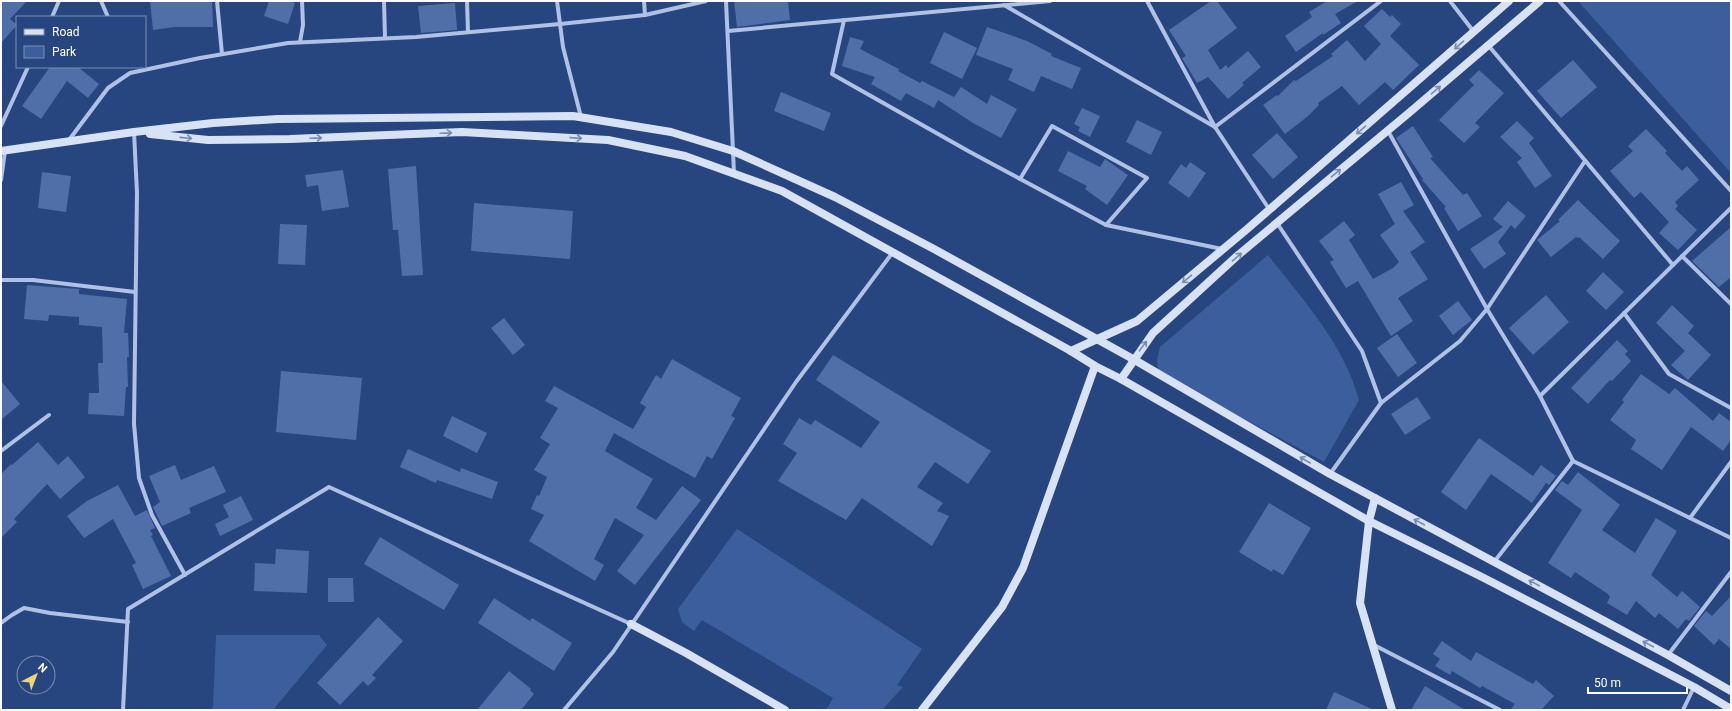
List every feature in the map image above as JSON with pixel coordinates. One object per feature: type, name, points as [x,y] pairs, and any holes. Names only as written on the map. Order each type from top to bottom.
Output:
[{"type":"main road","points":[[1071,351],[1137,321],[1509,1]]},
{"type":"main road","points":[[1121,379],[1153,333],[1238,256],[1388,131],[1540,1]]},
{"type":"main road","points":[[3,151],[134,132],[213,123],[278,119],[523,116],[581,117],[671,132],[733,151],[835,197],[934,249],[1134,359],[1330,474],[1668,655],[1731,692]]},
{"type":"main road","points":[[134,132],[208,140],[290,139],[462,132],[608,140],[685,156],[734,173],[782,191],[1071,351],[1095,366],[1121,379],[1369,521],[1482,577],[1694,687],[1731,709]]},
{"type":"main road","points":[[922,710],[1002,607],[1023,568],[1095,366]]},
{"type":"main road","points":[[1375,498],[1369,521],[1360,603],[1392,710]]},
{"type":"main road","points":[[631,624],[686,653],[784,710]]},
{"type":"street","points":[[52,16],[59,1]]},
{"type":"street","points":[[101,1],[108,16]]},
{"type":"street","points":[[217,1],[222,54]]},
{"type":"street","points":[[300,42],[303,25],[302,1]]},
{"type":"street","points":[[384,1],[385,38]]},
{"type":"street","points":[[467,1],[468,32]]},
{"type":"street","points":[[557,1],[563,47],[581,117]]},
{"type":"street","points":[[644,1],[645,14]]},
{"type":"street","points":[[146,67],[288,43],[385,38],[560,24],[645,14],[706,1]]},
{"type":"street","points":[[726,1],[734,173]]},
{"type":"street","points":[[728,31],[1050,1]]},
{"type":"street","points":[[1147,1],[1215,127],[1269,209]]},
{"type":"street","points":[[1215,127],[1381,1]]},
{"type":"street","points":[[1450,1],[1474,32]]},
{"type":"street","points":[[1559,1],[1731,191]]},
{"type":"street","points":[[1004,5],[1215,127]]},
{"type":"street","points":[[844,20],[832,74],[1020,179],[1106,225],[1222,249]]},
{"type":"street","points":[[1488,45],[1673,265]]},
{"type":"street","points":[[1,126],[28,68]]},
{"type":"street","points":[[68,142],[108,88],[130,73],[142,68]]},
{"type":"street","points":[[1020,179],[1052,126],[1147,178],[1106,225]]},
{"type":"street","points":[[1388,131],[1487,309],[1540,396],[1573,461],[1731,538]]},
{"type":"street","points":[[134,132],[137,193],[134,424],[139,478],[152,515],[185,575]]},
{"type":"street","points":[[1,180],[3,151]]},
{"type":"street","points":[[1330,474],[1381,403],[1460,341],[1487,309],[1585,161]]},
{"type":"street","points":[[1540,396],[1731,208]]},
{"type":"street","points":[[1277,223],[1362,351],[1381,403]]},
{"type":"street","points":[[564,710],[612,652],[796,382],[893,252]]},
{"type":"street","points":[[1682,256],[1731,304]]},
{"type":"street","points":[[1,280],[33,280],[135,292]]},
{"type":"street","points":[[1624,313],[1669,374],[1731,408]]},
{"type":"street","points":[[1,451],[48,415]]},
{"type":"street","points":[[1494,562],[1573,461]]},
{"type":"street","points":[[1690,518],[1731,462]]},
{"type":"street","points":[[123,710],[128,609],[329,487],[631,624]]},
{"type":"street","points":[[1668,655],[1731,572]]},
{"type":"street","points":[[1,623],[24,608],[50,613],[128,622]]},
{"type":"street","points":[[1372,644],[1500,710]]},
{"type":"street","points":[[1683,710],[1694,687]]},
{"type":"green space","points":[[1578,1],[1731,1],[1731,173]]},
{"type":"green space","points":[[1268,255],[1321,323],[1333,341],[1352,380],[1359,400],[1324,462],[1167,377],[1158,369],[1157,360],[1160,347]]},
{"type":"green space","points":[[737,529],[922,649],[897,685],[903,687],[882,710],[826,710],[833,698],[702,620],[694,631],[682,622],[678,609]]},
{"type":"green space","points":[[216,635],[319,635],[327,645],[273,710],[211,710],[213,707]]},
{"type":"building","points":[[1,1],[27,1],[10,19],[16,24],[16,26],[1,43]]},
{"type":"building","points":[[150,1],[212,1],[213,27],[175,27],[153,30]]},
{"type":"building","points":[[269,1],[289,1],[295,3],[288,24],[264,16]]},
{"type":"building","points":[[734,1],[788,1],[790,20],[737,27]]},
{"type":"building","points":[[1211,1],[1217,1],[1237,28],[1208,50],[1220,70],[1226,65],[1228,68],[1248,51],[1261,67],[1242,83],[1244,85],[1228,99],[1208,77],[1197,83],[1182,58],[1186,56],[1169,30]]},
{"type":"building","points":[[1327,1],[1358,1],[1335,14],[1341,23],[1323,35],[1323,33],[1296,52],[1285,36],[1312,17],[1309,12]]},
{"type":"building","points":[[455,3],[457,30],[421,33],[418,6]]},
{"type":"building","points":[[1382,9],[1390,17],[1392,15],[1401,24],[1390,36],[1419,65],[1393,90],[1385,82],[1359,105],[1342,86],[1318,103],[1319,105],[1308,116],[1285,134],[1263,105],[1277,95],[1278,96],[1294,80],[1296,81],[1333,56],[1331,54],[1347,40],[1365,61],[1381,44],[1364,26]]},
{"type":"building","points":[[987,27],[1027,41],[1052,54],[1051,56],[1081,68],[1072,89],[1041,76],[1034,92],[1008,80],[1013,69],[976,55]]},
{"type":"building","points":[[944,32],[977,48],[962,79],[930,63]]},
{"type":"building","points":[[850,37],[864,41],[860,49],[899,69],[898,71],[920,83],[922,81],[954,97],[961,87],[987,104],[991,95],[1017,109],[1001,138],[973,123],[938,100],[934,108],[906,93],[901,101],[871,84],[875,77],[842,66]]},
{"type":"building","points":[[1573,60],[1597,87],[1561,118],[1537,91]]},
{"type":"building","points":[[49,68],[79,68],[99,84],[88,98],[67,81],[41,119],[22,106]]},
{"type":"building","points":[[1479,70],[1504,93],[1475,123],[1480,127],[1464,143],[1439,120],[1474,85],[1469,80]]},
{"type":"building","points":[[781,92],[831,113],[824,131],[774,111]]},
{"type":"building","points":[[1082,108],[1100,116],[1090,137],[1078,131],[1080,127],[1074,124]]},
{"type":"building","points":[[1137,120],[1162,132],[1151,155],[1126,142]]},
{"type":"building","points":[[1517,121],[1534,138],[1529,143],[1552,176],[1535,188],[1517,162],[1522,158],[1500,137]]},
{"type":"building","points":[[1413,126],[1433,157],[1430,158],[1463,195],[1467,193],[1482,216],[1458,231],[1444,208],[1446,207],[1422,180],[1423,179],[1396,138]]},
{"type":"building","points":[[1646,129],[1667,151],[1665,153],[1682,171],[1687,166],[1699,180],[1675,202],[1678,206],[1675,209],[1697,230],[1678,250],[1659,233],[1669,222],[1641,192],[1634,198],[1610,171],[1633,151],[1628,146]]},
{"type":"building","points":[[1277,133],[1298,157],[1273,179],[1252,155]]},
{"type":"building","points":[[1068,151],[1100,167],[1105,159],[1128,175],[1107,205],[1085,189],[1087,186],[1058,171]]},
{"type":"building","points":[[1190,162],[1206,173],[1189,198],[1168,183],[1181,164],[1186,168]]},
{"type":"building","points":[[416,166],[423,275],[402,276],[398,230],[393,230],[388,169]]},
{"type":"building","points":[[343,170],[349,207],[322,211],[318,185],[307,187],[305,175]]},
{"type":"building","points":[[42,172],[71,176],[66,212],[38,208]]},
{"type":"building","points":[[1401,182],[1414,205],[1403,211],[1425,242],[1410,252],[1428,279],[1398,298],[1413,321],[1391,336],[1358,281],[1346,288],[1330,262],[1334,260],[1319,241],[1344,221],[1355,235],[1349,240],[1373,279],[1393,268],[1399,262],[1380,235],[1395,224],[1378,194]]},
{"type":"building","points":[[1578,200],[1620,241],[1603,259],[1579,237],[1576,237],[1551,257],[1537,240],[1560,221],[1558,220]]},
{"type":"building","points":[[1508,201],[1526,216],[1515,229],[1511,225],[1498,242],[1506,254],[1484,269],[1470,249],[1503,227],[1493,219]]},
{"type":"building","points":[[474,203],[573,211],[570,259],[471,251]]},
{"type":"building","points":[[280,224],[307,225],[305,265],[278,264]]},
{"type":"building","points":[[1731,227],[1731,277],[1719,287],[1692,261]]},
{"type":"building","points":[[1603,272],[1624,292],[1606,310],[1586,291]]},
{"type":"building","points":[[27,285],[79,289],[79,294],[127,299],[124,333],[128,333],[129,357],[127,357],[128,387],[126,387],[124,416],[88,414],[89,393],[99,393],[98,363],[103,363],[102,327],[79,325],[79,317],[49,315],[48,321],[24,319]]},
{"type":"building","points":[[1546,295],[1569,322],[1533,355],[1509,328]]},
{"type":"building","points":[[1458,301],[1472,320],[1453,335],[1439,316]]},
{"type":"building","points":[[1672,305],[1694,326],[1688,333],[1711,355],[1688,380],[1671,365],[1685,351],[1656,323]]},
{"type":"building","points":[[504,318],[525,345],[513,355],[491,328]]},
{"type":"building","points":[[1397,334],[1417,363],[1398,377],[1377,348]]},
{"type":"building","points":[[1617,340],[1628,351],[1625,354],[1631,361],[1612,381],[1610,380],[1588,404],[1571,388]]},
{"type":"building","points":[[833,355],[991,451],[968,484],[935,462],[917,487],[943,503],[937,511],[949,516],[932,546],[862,498],[846,520],[778,481],[797,453],[783,444],[799,418],[811,425],[815,420],[861,448],[880,422],[816,380]]},
{"type":"building","points":[[672,359],[741,398],[731,416],[735,418],[712,459],[707,456],[695,478],[614,433],[605,451],[653,479],[636,508],[656,520],[682,486],[701,500],[635,585],[617,571],[644,535],[615,518],[594,559],[604,565],[595,581],[529,541],[544,515],[531,509],[537,495],[539,496],[547,477],[534,470],[550,444],[540,438],[558,408],[545,401],[554,386],[633,429],[646,407],[640,403],[656,375],[661,379]]},
{"type":"building","points":[[281,371],[362,378],[356,440],[276,432]]},
{"type":"building","points":[[1641,374],[1669,394],[1675,388],[1713,421],[1719,413],[1731,422],[1731,440],[1723,451],[1691,427],[1662,470],[1631,449],[1636,440],[1610,420],[1624,402],[1622,400]]},
{"type":"building","points":[[1,381],[20,404],[1,420]]},
{"type":"building","points":[[1417,397],[1431,418],[1405,435],[1391,414]]},
{"type":"building","points":[[452,416],[487,433],[477,453],[443,436]]},
{"type":"building","points":[[1479,438],[1533,476],[1541,465],[1556,476],[1549,485],[1546,483],[1532,503],[1491,474],[1466,510],[1441,492]]},
{"type":"building","points":[[38,442],[58,465],[68,456],[85,477],[60,499],[47,484],[14,519],[17,522],[1,538],[1,474]]},
{"type":"building","points":[[408,449],[460,472],[461,468],[498,482],[492,499],[437,480],[436,483],[400,467]]},
{"type":"building","points":[[175,465],[181,480],[214,466],[226,492],[189,508],[191,513],[162,526],[153,507],[160,502],[149,476]]},
{"type":"building","points":[[1578,472],[1620,505],[1602,530],[1635,553],[1656,518],[1677,531],[1651,575],[1677,597],[1682,591],[1700,607],[1689,621],[1686,619],[1678,629],[1659,613],[1655,618],[1636,601],[1627,615],[1607,603],[1610,597],[1608,594],[1575,572],[1571,578],[1548,563],[1582,510],[1555,490],[1562,481],[1568,485]]},
{"type":"building","points":[[118,485],[135,516],[147,510],[155,528],[150,530],[153,535],[151,536],[171,576],[143,589],[132,565],[136,563],[113,519],[84,538],[67,516],[87,501]]},
{"type":"building","points":[[241,496],[253,520],[220,536],[215,524],[229,517],[223,505]]},
{"type":"building","points":[[1269,503],[1311,528],[1283,575],[1273,569],[1272,572],[1239,552]]},
{"type":"building","points":[[380,537],[459,585],[444,610],[364,564]]},
{"type":"building","points":[[276,549],[309,551],[307,593],[254,591],[255,563],[275,564]]},
{"type":"building","points":[[328,578],[353,578],[354,602],[328,602]]},
{"type":"building","points":[[1731,596],[1731,649],[1719,639],[1714,645],[1694,626],[1706,611],[1712,616]]},
{"type":"building","points":[[494,598],[530,621],[532,618],[572,643],[554,671],[478,623]]},
{"type":"building","points":[[378,617],[403,641],[372,675],[376,678],[368,686],[363,681],[340,705],[317,683]]},
{"type":"building","points":[[1442,641],[1471,661],[1476,652],[1533,684],[1536,680],[1554,696],[1541,710],[1510,710],[1515,704],[1482,686],[1480,688],[1452,671],[1450,675],[1435,666],[1440,659],[1433,654]]},
{"type":"building","points":[[509,671],[531,689],[530,690],[534,694],[521,710],[477,710]]},
{"type":"building","points":[[1425,686],[1465,710],[1411,710]]},
{"type":"building","points":[[1334,692],[1374,710],[1326,710]]}]
